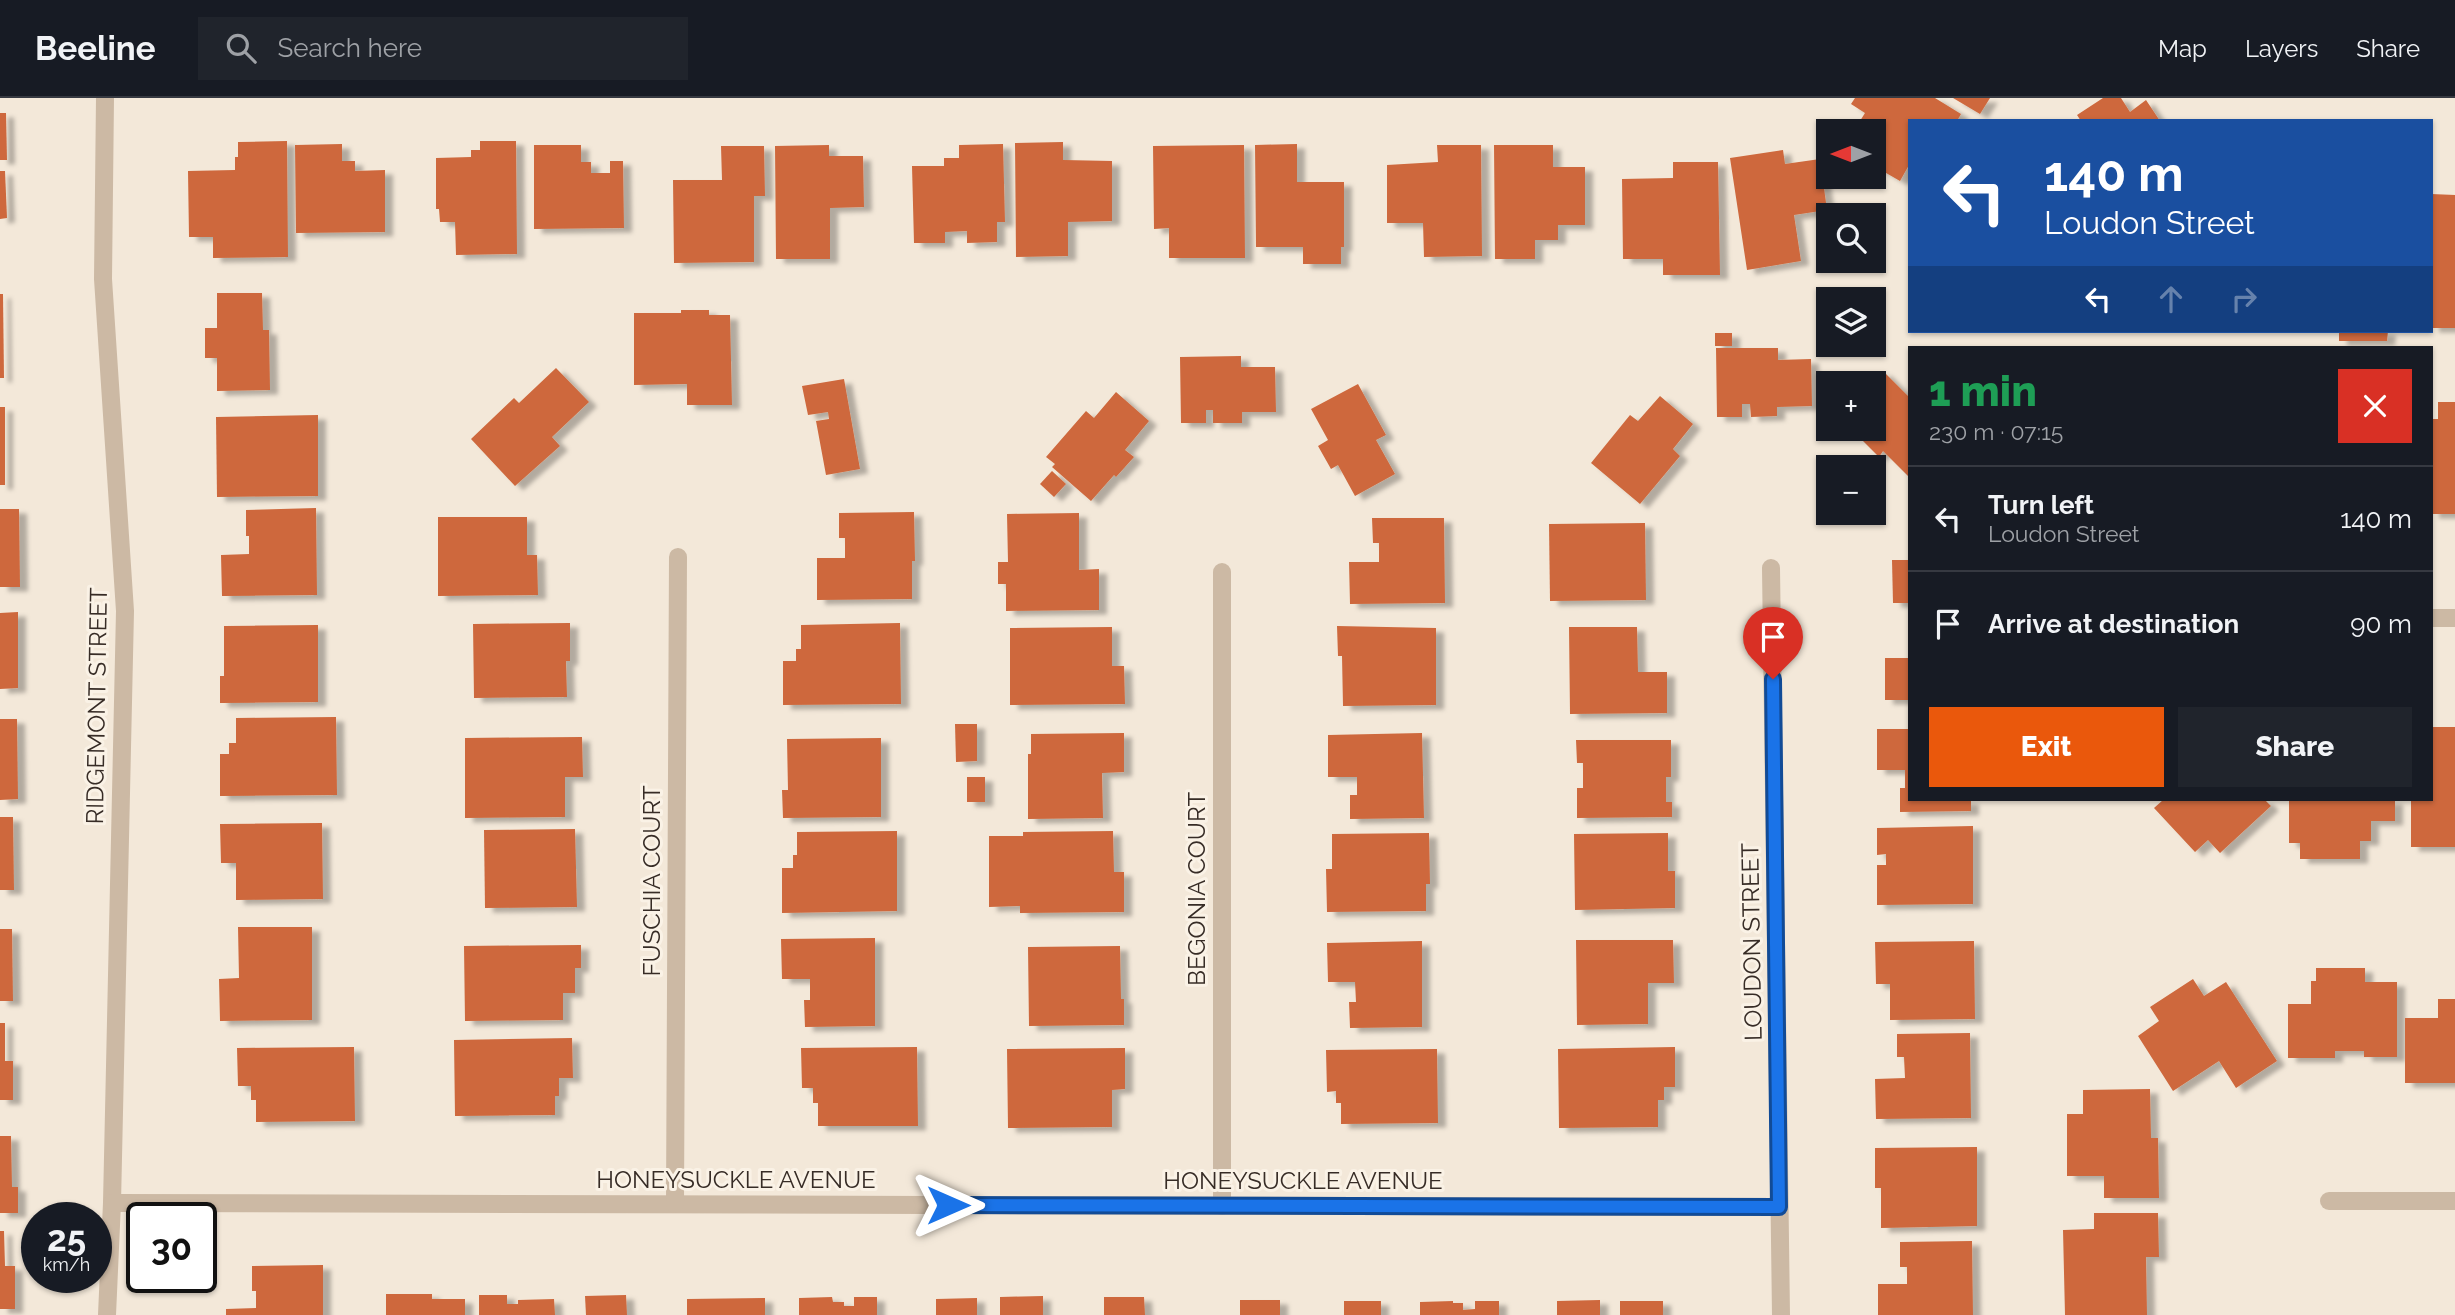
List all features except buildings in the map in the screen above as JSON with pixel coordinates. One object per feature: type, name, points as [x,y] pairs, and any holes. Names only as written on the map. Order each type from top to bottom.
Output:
[{"type":"street","name":"RIDGEMONT STREET","points":[[104,98],[103,279],[125,611],[112,1203]]},
{"type":"street","name":"FUSCHIA COURT","points":[[675,1205],[678,557]]},
{"type":"street","name":"LOUDON STREET","points":[[1771,568],[1781,1315]]},
{"type":"street","name":"BEGONIA COURT","points":[[1222,572],[1222,1206]]},
{"type":"street","points":[[2433,618],[2455,618]]},
{"type":"street","points":[[2329,1201],[2455,1201]]},
{"type":"street","name":"HONEYSUCKLE AVENUE","points":[[112,1203],[1779,1207]]},
{"type":"street","name":"RIDGEMONT STREET","points":[[107,1315],[108,1293]]},
{"type":"route","points":[[948,1205],[1779,1207],[1773,679]]}]
